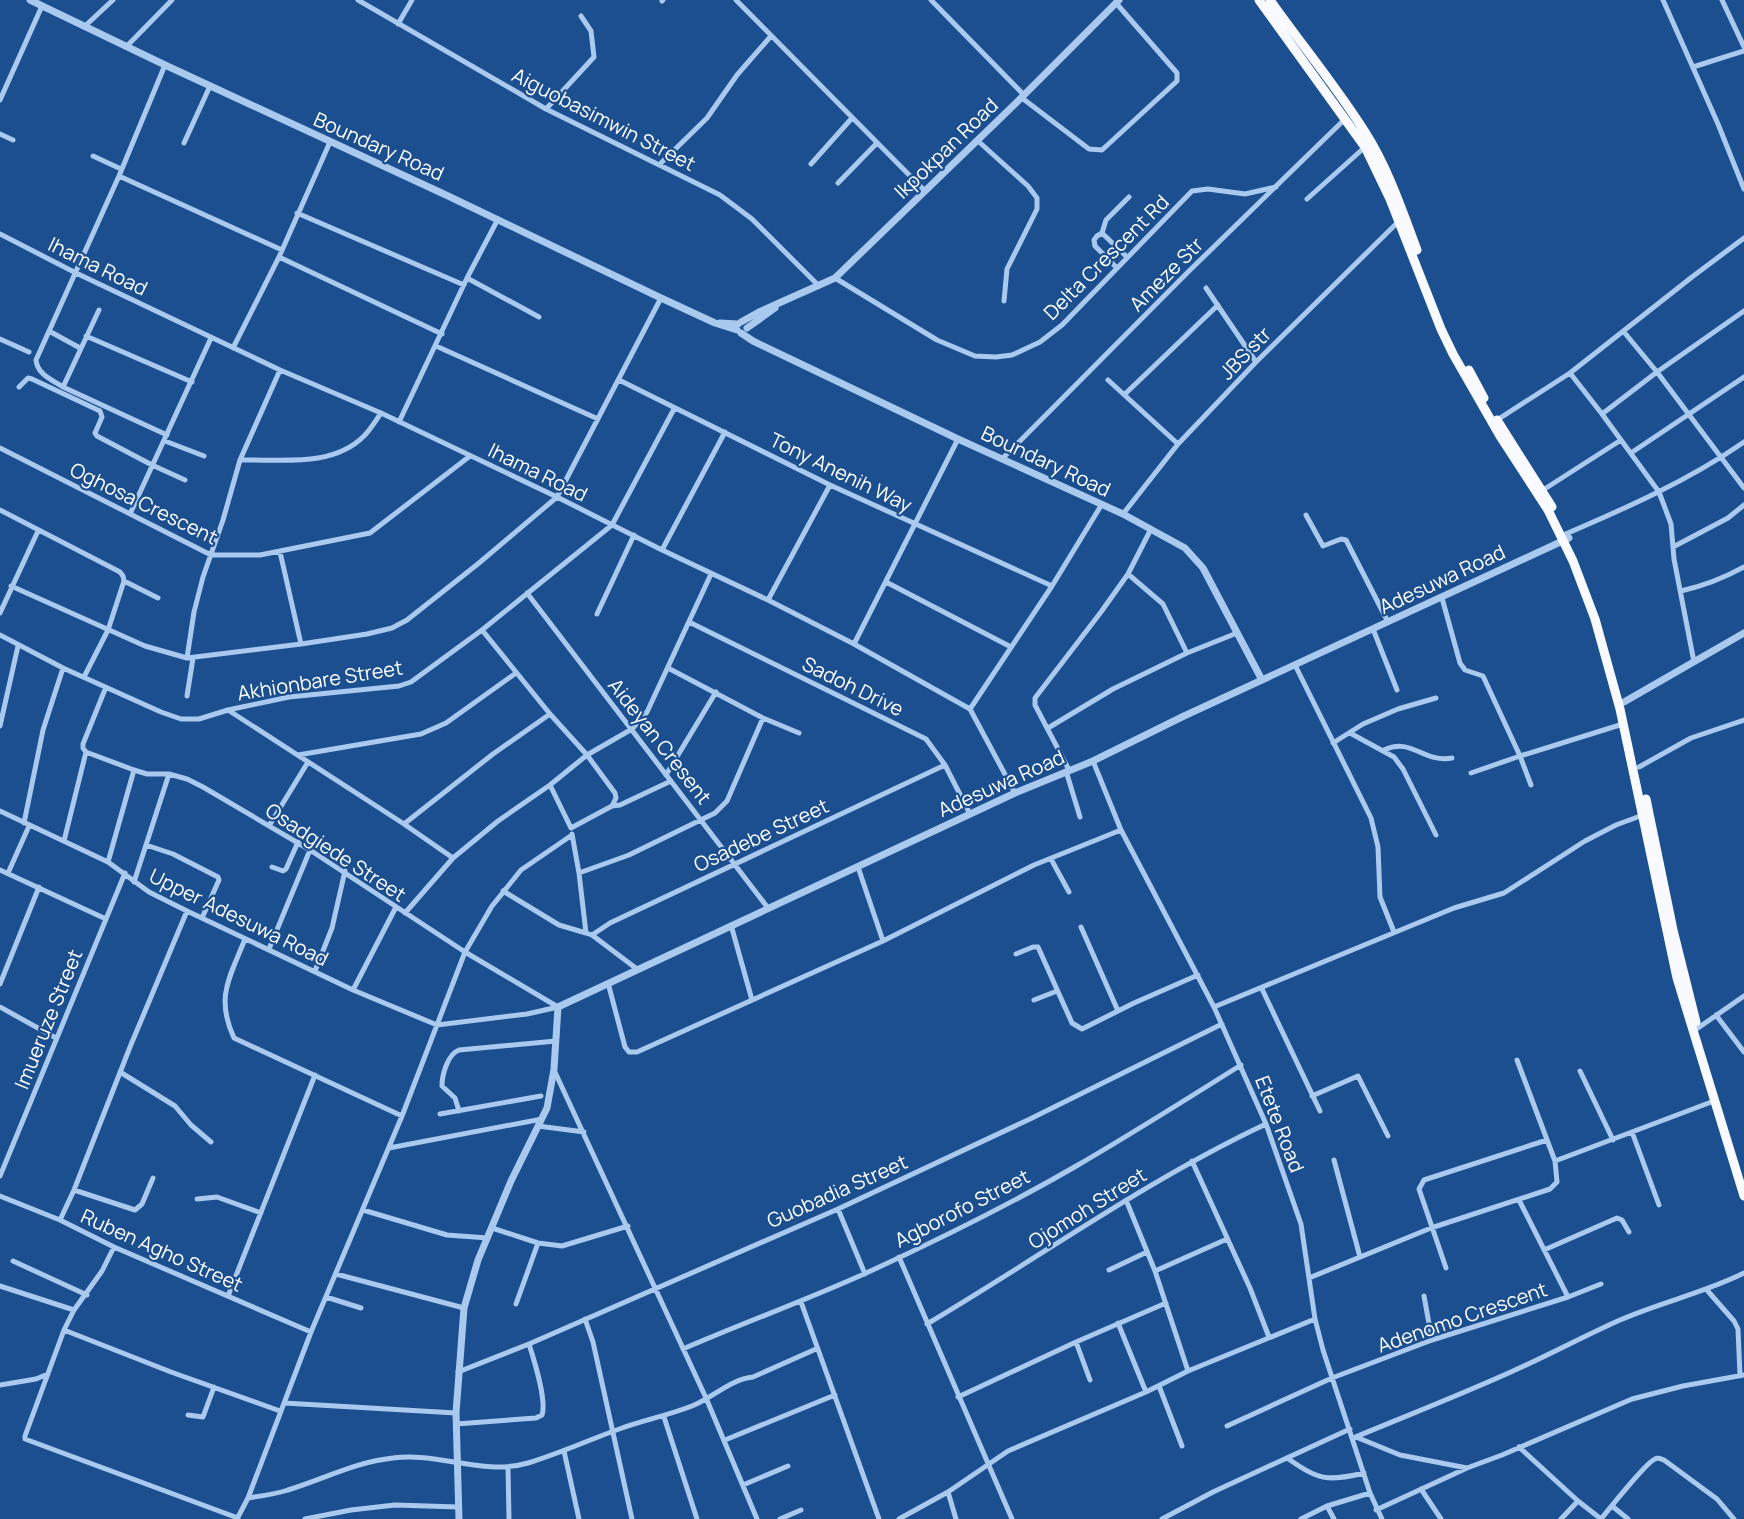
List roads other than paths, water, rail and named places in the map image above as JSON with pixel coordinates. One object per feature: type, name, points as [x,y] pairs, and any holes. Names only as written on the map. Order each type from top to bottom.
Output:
[{"type":"highway","points":[[1259,0],[1349,116]]},
{"type":"highway","points":[[1270,0],[1368,145],[1396,194],[1445,324],[1497,420],[1543,490],[1597,610],[1624,702],[1639,767],[1677,978],[1744,1196]]},
{"type":"highway","points":[[1368,145],[1441,329],[1495,428],[1565,537],[1595,619],[1623,724],[1683,974],[1744,1176]]},
{"type":"street","name":"Boundary Road","points":[[30,0],[715,323],[742,328],[753,341],[1151,529],[1185,548],[1203,568],[1262,680]]},
{"type":"street","points":[[84,27],[113,0]]},
{"type":"street","points":[[126,47],[172,0]]},
{"type":"street","name":"Aiguobasimwin Street","points":[[358,0],[546,109],[720,195],[736,205],[819,286]]},
{"type":"street","points":[[398,24],[412,0]]},
{"type":"street","points":[[736,0],[925,191]]},
{"type":"street","points":[[930,0],[1023,96],[1089,149],[1102,150],[1177,81],[1177,73],[1117,2]]},
{"type":"street","points":[[1663,0],[1744,189]]},
{"type":"street","points":[[1693,68],[1744,49],[1722,0]]},
{"type":"street","name":"Ikpokpan Road","points":[[742,328],[759,312],[835,278],[978,141],[1117,2]]},
{"type":"street","points":[[0,100],[42,6]]},
{"type":"street","points":[[546,109],[594,57],[591,32],[581,16]]},
{"type":"street","points":[[660,164],[707,118],[737,75],[771,36]]},
{"type":"street","points":[[165,65],[36,364],[41,372],[63,387],[204,456]]},
{"type":"street","points":[[183,143],[210,86]]},
{"type":"street","name":"Ameze Str","points":[[1002,459],[1349,116]]},
{"type":"street","points":[[811,164],[852,118]]},
{"type":"street","points":[[0,134],[13,140]]},
{"type":"street","points":[[978,141],[1028,186],[1037,198],[1037,209],[1007,269],[1004,301]]},
{"type":"street","points":[[233,348],[279,257],[330,142]]},
{"type":"street","points":[[838,183],[876,144]]},
{"type":"street","points":[[1307,199],[1368,145]]},
{"type":"street","points":[[93,156],[121,169]]},
{"type":"street","points":[[119,176],[282,250]]},
{"type":"street","name":"Delta Crescent Rd","points":[[835,278],[959,351],[975,356],[1012,355],[1040,342],[1062,325],[1192,191],[1208,189],[1245,194],[1276,187]]},
{"type":"street","points":[[1104,233],[1106,220],[1129,197]]},
{"type":"street","points":[[297,213],[464,285]]},
{"type":"street","points":[[399,422],[467,278],[498,219]]},
{"type":"street","name":"JBS str","points":[[1123,514],[1178,444],[1256,362],[1399,221]]},
{"type":"street","points":[[1104,233],[1127,257]]},
{"type":"street","points":[[1104,233],[1097,236],[1094,243],[1116,267]]},
{"type":"street","name":"Ihama Road","points":[[0,234],[211,338],[381,413],[768,600],[854,644],[970,709]]},
{"type":"street","points":[[1497,420],[1570,373],[1744,238]]},
{"type":"street","points":[[279,257],[442,334]]},
{"type":"street","points":[[467,278],[539,317]]},
{"type":"street","points":[[1206,288],[1256,362]]},
{"type":"street","points":[[11,586],[145,646],[190,658],[367,634],[400,624],[557,497],[661,298]]},
{"type":"street","points":[[1125,394],[1218,305]]},
{"type":"street","points":[[63,387],[99,310]]},
{"type":"street","points":[[1602,414],[1744,311]]},
{"type":"street","points":[[49,331],[80,348]]},
{"type":"street","points":[[1624,332],[1744,488]]},
{"type":"street","points":[[86,336],[192,382]]},
{"type":"street","points":[[130,514],[211,338]]},
{"type":"street","points":[[0,339],[28,352]]},
{"type":"street","points":[[436,346],[598,419]]},
{"type":"street","points":[[188,696],[194,612],[240,460],[280,370]]},
{"type":"street","points":[[1570,373],[1659,492],[1671,524],[1674,559],[1694,662]]},
{"type":"street","points":[[1631,453],[1744,377]]},
{"type":"street","points":[[19,387],[24,380],[32,379],[100,411],[102,417],[95,433],[97,436],[185,480]]},
{"type":"street","name":"Tony Anenih Way","points":[[619,380],[830,485],[1052,586]]},
{"type":"street","points":[[1108,380],[1178,444]]},
{"type":"street","points":[[612,525],[674,409]]},
{"type":"street","points":[[240,460],[329,457],[346,450],[357,442],[366,434],[381,413]]},
{"type":"street","points":[[662,550],[725,432]]},
{"type":"street","points":[[854,644],[958,439]]},
{"type":"street","points":[[1543,490],[1621,440]]},
{"type":"street","points":[[1565,537],[1659,492],[1721,458],[1744,442]]},
{"type":"street","name":"Oghosa Crescent","points":[[0,448],[211,555],[260,555],[370,533],[470,456]]},
{"type":"street","points":[[768,600],[830,485]]},
{"type":"street","points":[[1015,793],[970,709],[1052,586],[1102,504]]},
{"type":"street","points":[[1674,547],[1728,518],[1744,505]]},
{"type":"street","points":[[0,510],[120,572],[123,576],[124,581],[108,630],[84,677]]},
{"type":"street","points":[[1306,515],[1323,546],[1341,539],[1347,540],[1388,622]]},
{"type":"street","name":"Akhionbare Street","points":[[0,635],[63,668],[181,719],[199,719],[228,710],[289,697],[399,686],[411,682],[482,630],[612,525]]},
{"type":"street","points":[[1080,817],[1068,770],[1035,705],[1035,698],[1128,574],[1151,529]]},
{"type":"street","points":[[0,613],[38,531]]},
{"type":"street","points":[[597,614],[634,535]]},
{"type":"street","name":"Adesuwa Road","points":[[437,1025],[498,1019],[558,1007],[1015,793],[1093,761],[1262,680],[1442,598],[1565,537]]},
{"type":"street","points":[[280,552],[301,644]]},
{"type":"street","points":[[1681,591],[1726,577],[1744,567]]},
{"type":"street","points":[[405,914],[453,858],[498,821],[587,755],[632,729],[647,712],[711,574]]},
{"type":"street","points":[[1128,574],[1163,604],[1187,653]]},
{"type":"street","points":[[124,581],[158,598]]},
{"type":"street","points":[[886,582],[1011,647]]},
{"type":"street","name":"Aideyan Cresent","points":[[527,593],[768,908]]},
{"type":"street","points":[[1442,598],[1460,663],[1465,670],[1484,676],[1531,785]]},
{"type":"street","name":"Sadoh Drive","points":[[689,622],[926,739],[945,765],[970,814]]},
{"type":"street","points":[[1372,629],[1396,690]]},
{"type":"street","points":[[482,630],[550,714],[587,755],[615,793],[616,798],[612,806]]},
{"type":"street","points":[[1047,728],[1113,689],[1187,653],[1237,633]]},
{"type":"street","points":[[1624,702],[1744,633]]},
{"type":"street","points":[[0,726],[18,646]]},
{"type":"street","points":[[1295,665],[1371,818],[1380,863],[1380,897],[1394,932]]},
{"type":"street","points":[[8,873],[26,824],[43,730],[63,668]]},
{"type":"street","points":[[668,668],[764,718],[799,733]]},
{"type":"street","points":[[298,755],[421,734],[446,723],[516,673]]},
{"type":"street","points":[[64,842],[86,752],[83,744],[106,687]]},
{"type":"street","points":[[666,774],[716,692]]},
{"type":"street","points":[[1333,744],[1364,724],[1398,709],[1436,698]]},
{"type":"street","points":[[228,710],[453,858]]},
{"type":"street","points":[[404,824],[550,714]]},
{"type":"street","points":[[579,873],[629,855],[715,813],[727,801],[764,718]]},
{"type":"street","points":[[1639,767],[1691,738],[1744,720]]},
{"type":"street","points":[[1471,774],[1623,724]]},
{"type":"street","points":[[1350,733],[1394,757],[1403,769],[1436,835]]},
{"type":"street","points":[[1384,750],[1392,746],[1407,746],[1427,757],[1452,758]]},
{"type":"street","name":"Osadgiede Street","points":[[86,752],[147,774],[169,774],[203,787],[345,871],[405,914],[558,1007]]},
{"type":"street","name":"Etete Road","points":[[1093,761],[1121,831],[1214,1007],[1266,1124],[1301,1224],[1314,1319],[1332,1378],[1354,1437],[1370,1493],[1382,1519]]},
{"type":"street","points":[[269,826],[308,762]]},
{"type":"street","name":"Osadebe Street","points":[[589,934],[945,765]]},
{"type":"street","points":[[108,862],[134,770]]},
{"type":"street","points":[[134,882],[169,774]]},
{"type":"street","points":[[571,828],[612,806],[620,806],[671,781]]},
{"type":"street","points":[[550,784],[571,828],[589,934]]},
{"type":"street","name":"Upper Adesuwa Road","points":[[0,811],[108,862],[134,882],[187,911],[353,990],[437,1025]]},
{"type":"street","points":[[1214,1007],[1454,908],[1504,893],[1585,841],[1616,825],[1643,815]]},
{"type":"street","points":[[608,983],[625,1047],[632,1053],[883,941],[998,882],[1121,831]]},
{"type":"street","points":[[114,1247],[64,1330],[25,1436],[27,1441],[237,1519],[248,1498],[311,1332],[402,1116],[465,952],[492,906],[521,870],[572,836]]},
{"type":"street","points":[[272,867],[283,871],[286,869],[298,842]]},
{"type":"street","points":[[146,845],[173,854],[218,877],[219,880],[202,918]]},
{"type":"street","points":[[269,949],[310,850]]},
{"type":"street","points":[[1051,859],[1069,892]]},
{"type":"street","points":[[858,867],[883,941]]},
{"type":"street","points":[[0,870],[106,919]]},
{"type":"street","points":[[315,971],[332,928],[345,871]]},
{"type":"street","name":"Imueruze Street","points":[[0,1176],[125,873]]},
{"type":"street","points":[[0,984],[39,887]]},
{"type":"street","points":[[503,891],[559,925],[589,934],[637,969]]},
{"type":"street","points":[[353,990],[396,907]]},
{"type":"street","points":[[60,1220],[187,911]]},
{"type":"street","points":[[731,925],[752,1000]]},
{"type":"street","points":[[1082,927],[1118,1011]]},
{"type":"street","points":[[245,939],[224,996],[224,1010],[234,1038],[402,1116]]},
{"type":"street","points":[[1016,954],[1038,947],[1072,1023],[1076,1028],[1082,1029],[1198,975]]},
{"type":"street","points":[[1262,989],[1320,1111]]},
{"type":"street","points":[[1034,1000],[1058,991]]},
{"type":"street","points":[[1698,1028],[1744,996]]},
{"type":"street","points":[[0,1007],[56,1038]]},
{"type":"street","points":[[459,1519],[456,1413],[464,1308],[470,1284],[511,1181],[550,1098],[558,1007]]},
{"type":"street","points":[[1716,1015],[1744,1052]]},
{"type":"street","name":"Guobadia Street","points":[[458,1372],[529,1344],[838,1209],[1030,1119],[1222,1024]]},
{"type":"street","points":[[459,1111],[454,1098],[442,1086],[447,1065],[454,1052],[556,1041]]},
{"type":"street","points":[[1309,1278],[1431,1228],[1550,1189],[1557,1182],[1555,1161],[1517,1060]]},
{"type":"street","name":"Agborofo Street","points":[[683,1349],[736,1325],[801,1302],[866,1274],[1076,1166],[1241,1065]]},
{"type":"street","points":[[554,1069],[725,1440],[757,1519]]},
{"type":"street","points":[[1580,1071],[1613,1140]]},
{"type":"street","points":[[120,1072],[176,1107],[191,1125],[211,1142]]},
{"type":"street","points":[[228,1296],[315,1075]]},
{"type":"street","points":[[1312,1096],[1358,1076],[1388,1136]]},
{"type":"street","points":[[440,1114],[541,1096]]},
{"type":"street","points":[[1555,1161],[1714,1101]]},
{"type":"street","points":[[389,1148],[540,1123],[584,1132]]},
{"type":"street","name":"Ojomoh Street","points":[[927,1324],[1192,1161],[1266,1124]]},
{"type":"street","points":[[1632,1132],[1659,1205]]},
{"type":"street","points":[[1446,1268],[1419,1189],[1424,1180],[1547,1140]]},
{"type":"street","points":[[1334,1160],[1360,1257]]},
{"type":"street","points":[[1192,1161],[1269,1337]]},
{"type":"street","points":[[74,1190],[135,1210],[142,1204],[153,1178]]},
{"type":"street","name":"Ruben Agho Street","points":[[0,1196],[60,1220],[114,1247],[311,1332]]},
{"type":"street","points":[[197,1199],[217,1197],[261,1214]]},
{"type":"street","points":[[1126,1200],[1155,1271],[1188,1371]]},
{"type":"street","name":"Adenomo Crescent","points":[[1227,1426],[1332,1378],[1432,1340],[1568,1297],[1519,1200]]},
{"type":"street","points":[[838,1209],[866,1274]]},
{"type":"street","points":[[363,1210],[447,1236],[488,1238]]},
{"type":"street","points":[[1545,1250],[1617,1218],[1622,1220],[1629,1233]]},
{"type":"street","points":[[492,1228],[538,1243],[567,1246],[628,1226]]},
{"type":"street","points":[[1155,1271],[1227,1239]]},
{"type":"street","points":[[516,1304],[538,1243]]},
{"type":"street","points":[[1108,1270],[1147,1252]]},
{"type":"street","points":[[899,1257],[1012,1519]]},
{"type":"street","points":[[13,1262],[87,1295]]},
{"type":"street","points":[[1354,1437],[1428,1409],[1504,1376],[1655,1305],[1706,1289],[1744,1273]]},
{"type":"street","points":[[336,1274],[464,1308]]},
{"type":"street","points":[[1568,1297],[1601,1284]]},
{"type":"street","points":[[0,1286],[74,1311]]},
{"type":"street","points":[[1376,1510],[1467,1468],[1632,1399],[1683,1386],[1742,1376],[1738,1329],[1734,1321],[1706,1289]]},
{"type":"street","points":[[1424,1296],[1432,1340]]},
{"type":"street","points":[[326,1297],[361,1308]]},
{"type":"street","points":[[801,1302],[879,1519]]},
{"type":"street","points":[[958,1397],[1166,1303]]},
{"type":"street","points":[[585,1319],[593,1342],[632,1519]]},
{"type":"street","points":[[898,1519],[948,1492],[1008,1451],[1146,1392],[1188,1371],[1314,1319]]},
{"type":"street","points":[[1118,1323],[1146,1392]]},
{"type":"street","points":[[64,1330],[280,1411]]},
{"type":"street","points":[[1076,1342],[1090,1380]]},
{"type":"street","points":[[456,1424],[536,1418],[542,1415],[543,1406],[536,1365],[529,1344]]},
{"type":"street","points":[[248,1498],[288,1490],[333,1472],[396,1457],[479,1466],[508,1467],[525,1464],[613,1431],[664,1417],[697,1404],[742,1379],[756,1376],[816,1349]]},
{"type":"street","points":[[0,1384],[48,1374]]},
{"type":"street","points":[[1159,1386],[1182,1446]]},
{"type":"street","points":[[188,1415],[203,1417],[214,1387]]},
{"type":"street","points":[[725,1440],[835,1395]]},
{"type":"street","points":[[284,1403],[456,1413]]},
{"type":"street","points":[[664,1417],[697,1519]]},
{"type":"street","points":[[1162,1519],[1213,1492],[1350,1429]]},
{"type":"street","points":[[1354,1437],[1400,1455],[1467,1468]]},
{"type":"street","points":[[1519,1447],[1601,1519],[1646,1467],[1654,1459],[1659,1458],[1717,1499],[1734,1519]]},
{"type":"street","points":[[564,1451],[579,1519]]},
{"type":"street","points":[[1287,1458],[1306,1471],[1330,1479],[1364,1473]]},
{"type":"street","points":[[743,1485],[788,1466]]},
{"type":"street","points":[[508,1467],[509,1519]]},
{"type":"street","points":[[1421,1489],[1441,1519]]},
{"type":"street","points":[[948,1492],[956,1519]]},
{"type":"street","points":[[1301,1519],[1327,1506],[1370,1493]]},
{"type":"street","points":[[1561,1519],[1578,1501]]},
{"type":"street","points":[[305,1519],[351,1510],[395,1505],[459,1507]]},
{"type":"street","points":[[1327,1506],[1334,1519]]},
{"type":"street","points":[[1612,1506],[1628,1519]]},
{"type":"street","points":[[780,1519],[801,1510]]}]
